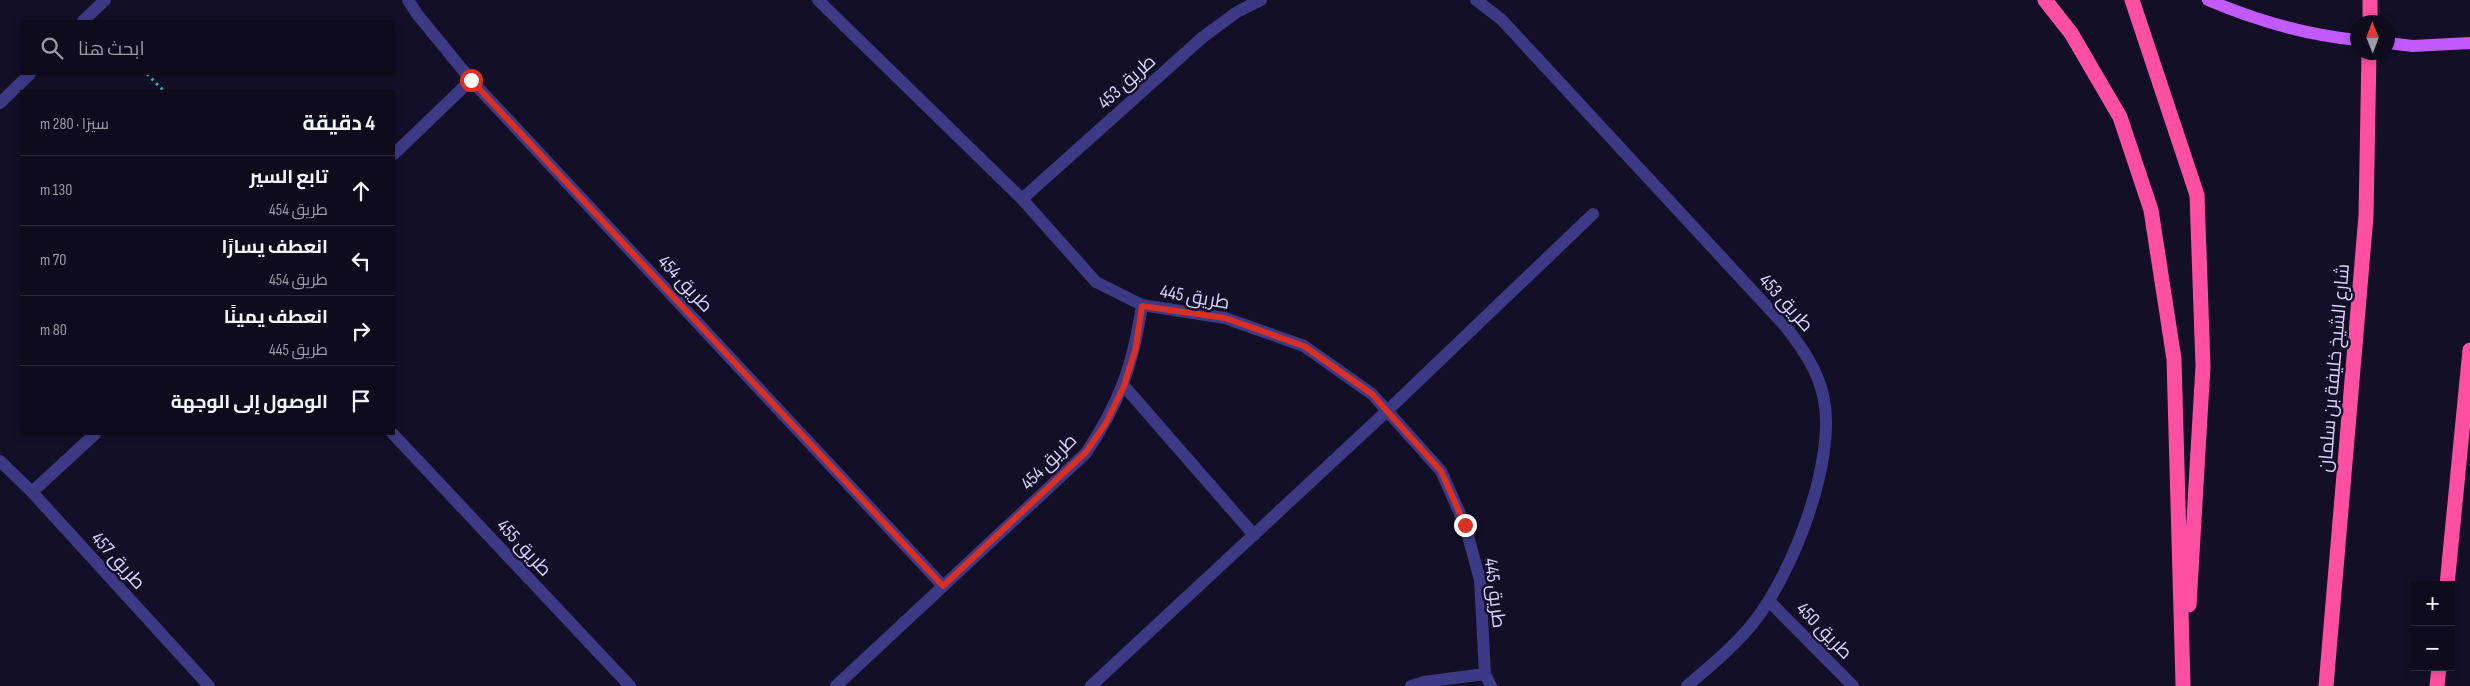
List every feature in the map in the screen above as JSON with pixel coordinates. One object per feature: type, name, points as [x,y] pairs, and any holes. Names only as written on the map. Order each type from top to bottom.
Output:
[{"type":"highway","points":[[2045,0],[2071,33],[2120,117],[2151,210],[2174,359],[2183,685]]},
{"type":"highway","points":[[2132,0],[2196,195],[2203,366],[2194,543],[2183,685]]},
{"type":"highway","points":[[2370,0],[2370,15]]},
{"type":"highway","name":"شارع الشيخ خليفة بن سلمان","points":[[2326,686],[2366,216],[2369,60]]},
{"type":"highway","points":[[2447,581],[2470,350]]},
{"type":"highway","points":[[2437,686],[2438,671]]},
{"type":"main road","points":[[2208,0],[2248,17],[2337,38],[2350,39]]},
{"type":"main road","points":[[2395,45],[2413,46],[2470,44]]},
{"type":"street","points":[[84,20],[105,0]]},
{"type":"street","name":"طريق 454","points":[[408,0],[417,14],[471,80],[943,586]]},
{"type":"street","name":"طريق 445","points":[[818,0],[1022,198],[1096,282],[1142,306],[1225,318],[1304,346],[1372,394],[1441,471],[1465,525],[1480,580],[1486,674],[1492,686]]},
{"type":"street","name":"طريق 453","points":[[1022,198],[1203,36],[1237,12],[1261,0]]},
{"type":"street","name":"طريق 453","points":[[1476,0],[1501,19],[1786,327],[1803,349],[1816,373],[1824,400],[1827,427],[1825,455],[1800,540],[1787,571],[1769,601],[1734,644],[1687,686]]},
{"type":"street","points":[[0,103],[29,75]]},
{"type":"street","points":[[395,153],[471,80]]},
{"type":"street","points":[[1091,686],[1387,411],[1592,214]]},
{"type":"street","name":"طريق 454","points":[[836,686],[1086,452],[1106,423],[1124,386],[1136,347],[1142,306]]},
{"type":"street","points":[[1124,386],[1254,535]]},
{"type":"street","points":[[32,492],[94,435]]},
{"type":"street","name":"طريق 455","points":[[394,435],[630,686]]},
{"type":"street","name":"طريق 457","points":[[0,461],[32,492],[209,686]]},
{"type":"street","name":"طريق 450","points":[[1769,601],[1853,686]]},
{"type":"street","points":[[1411,686],[1424,682],[1486,674]]},
{"type":"path","points":[[148,75],[163,90]]},
{"type":"route","points":[[471,80],[943,586],[1086,452],[1106,423],[1124,386],[1136,347],[1142,306],[1225,318],[1304,346],[1372,394],[1441,471],[1465,525]]}]
